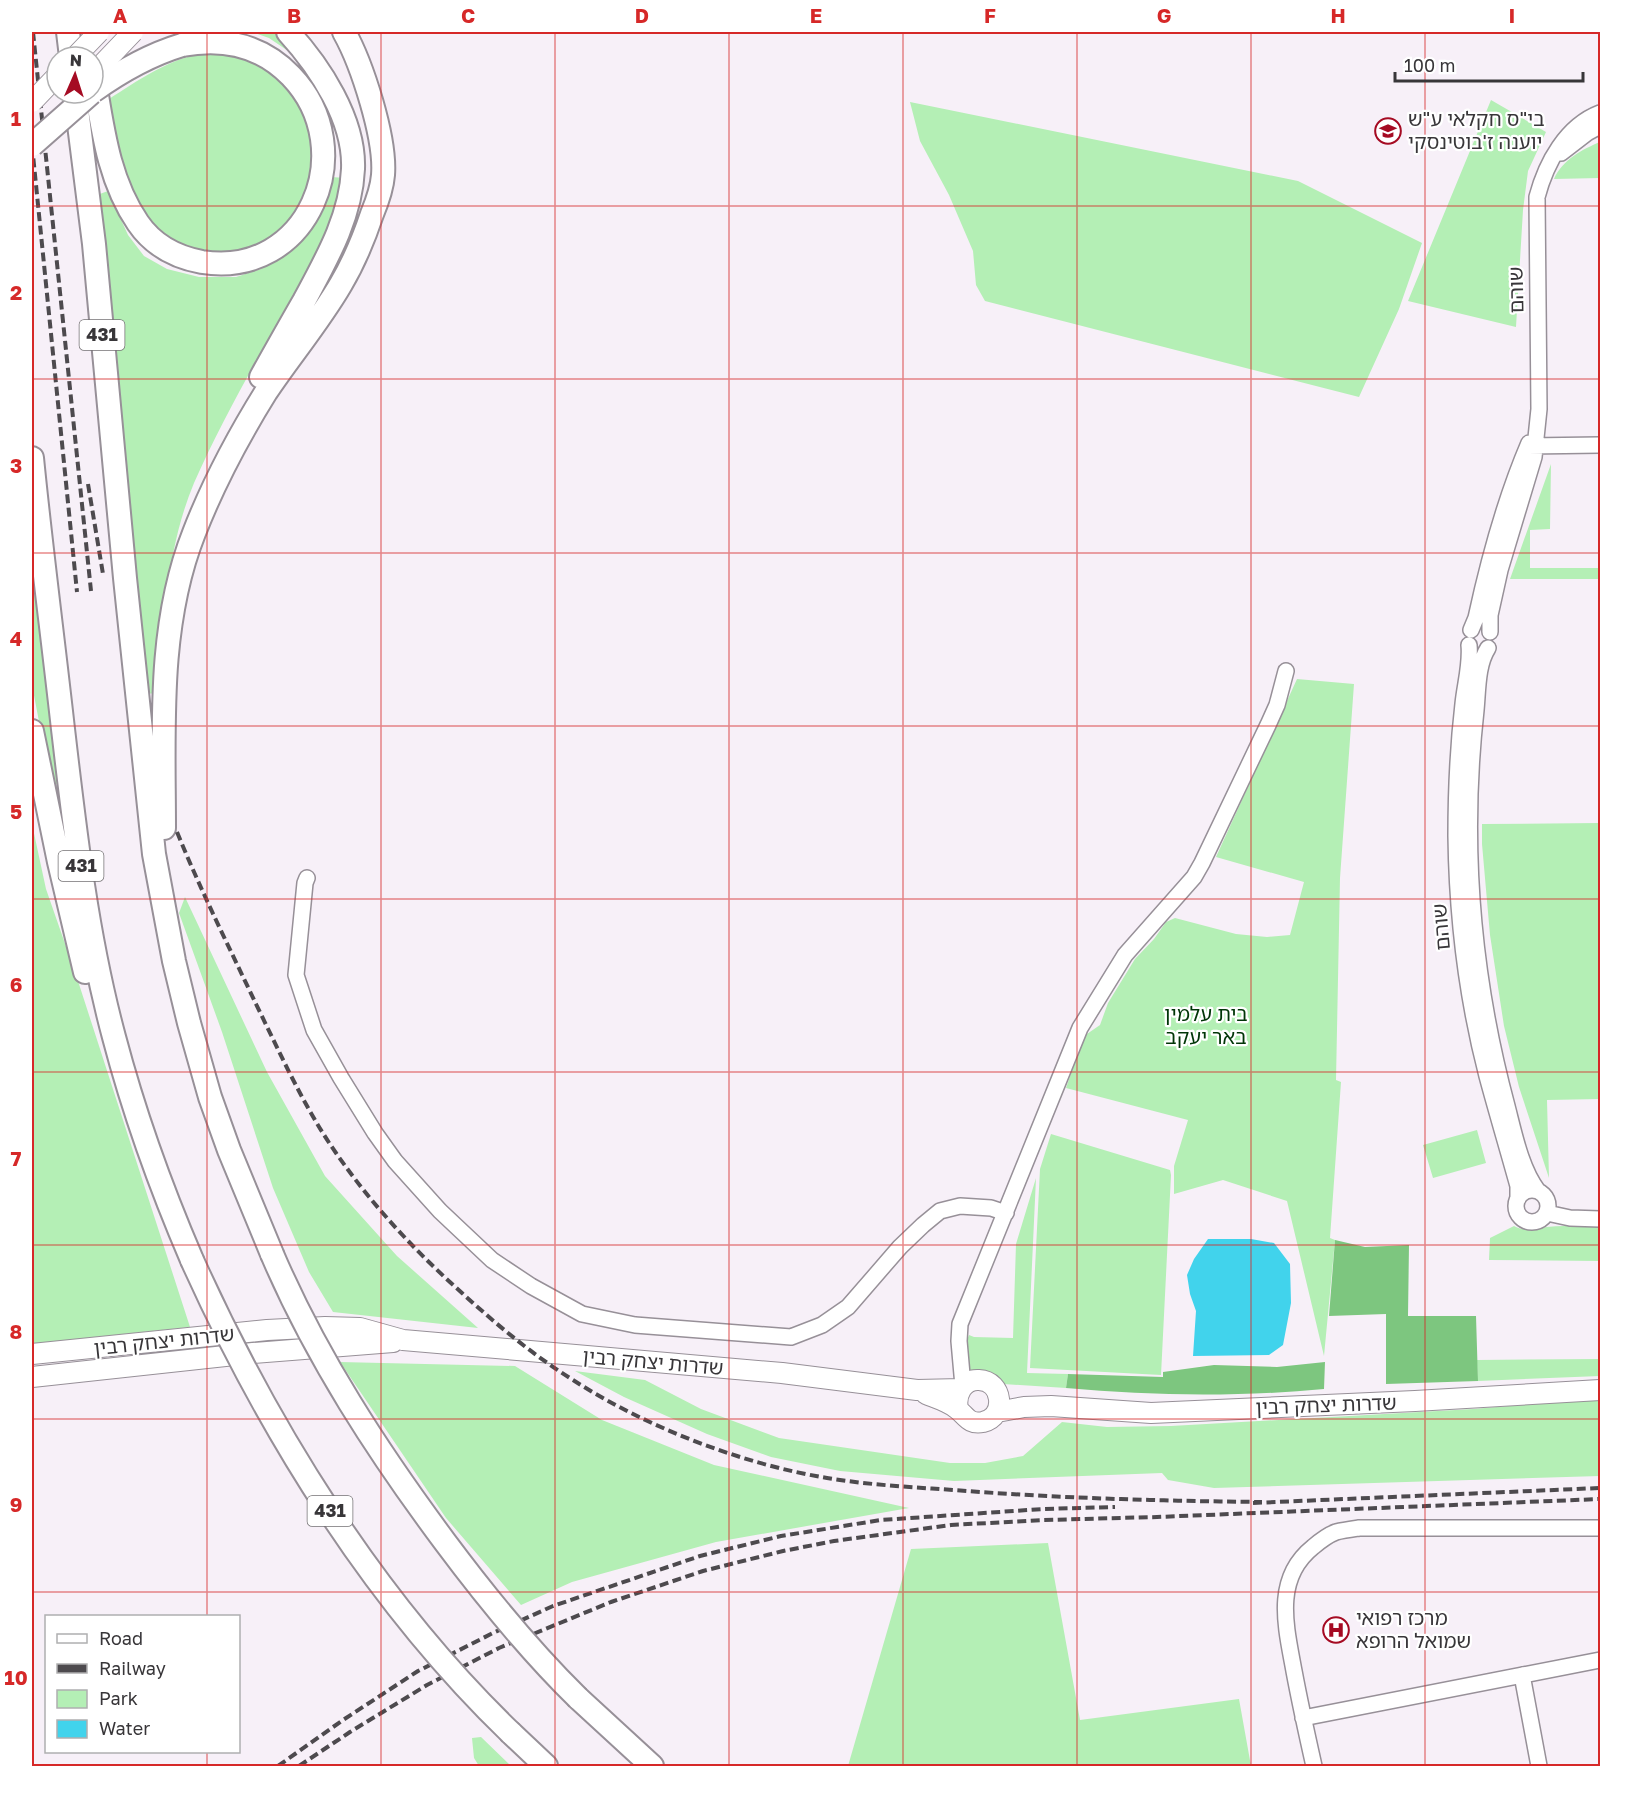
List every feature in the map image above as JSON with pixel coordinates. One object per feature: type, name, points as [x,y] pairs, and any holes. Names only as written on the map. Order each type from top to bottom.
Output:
[{"type":"highway","points":[[178,583],[189,534],[213,471],[249,398],[334,244],[350,191],[353,168],[349,136],[340,111],[311,58],[288,32]]},
{"type":"highway","points":[[336,32],[365,85],[372,106]]},
{"type":"highway","points":[[164,908],[164,723],[168,656],[174,597],[178,583],[194,533],[245,426],[341,284],[364,240],[383,176],[382,155],[372,106],[359,64],[344,32]]},
{"type":"highway","points":[[99,105],[108,155],[125,200],[149,237],[169,252],[213,264],[234,264],[250,260],[282,242],[297,228],[310,209],[320,184],[322,171],[320,128],[314,108],[306,94],[279,64],[254,49],[224,43],[199,42],[182,45],[138,62],[105,84]]},
{"type":"highway","points":[[32,145],[77,105]]},
{"type":"highway","name":"431","points":[[77,105],[94,244],[154,854],[189,1023],[210,1097],[233,1161],[272,1254],[302,1317],[330,1369],[397,1476],[463,1566],[535,1654],[652,1767]]},
{"type":"highway","name":"431","points":[[32,468],[71,798],[103,991],[137,1113],[177,1224],[235,1351],[261,1400],[337,1522],[375,1575],[443,1661],[481,1704],[546,1767]]},
{"type":"highway","points":[[32,731],[58,862],[83,968],[137,1113]]},
{"type":"main road","points":[[85,45],[99,32]]},
{"type":"main road","points":[[105,61],[133,32]]},
{"type":"main road","points":[[32,102],[45,88]]},
{"type":"main road","points":[[32,139],[64,105]]},
{"type":"main road","name":"שדרות יצחק רבין","points":[[32,1354],[267,1330],[325,1327],[360,1328],[403,1340]]},
{"type":"main road","name":"שדרות יצחק רבין","points":[[32,1377],[253,1353],[403,1340],[782,1373],[928,1390],[962,1388],[968,1382],[982,1380],[994,1386],[998,1392],[1051,1406]]},
{"type":"main road","name":"שדרות יצחק רבין","points":[[903,1388],[934,1397],[958,1409],[962,1415],[973,1422],[987,1421],[997,1412],[1024,1407],[1051,1406],[1151,1413],[1600,1390]]},
{"type":"main road","points":[[958,1409],[957,1399],[962,1388]]},
{"type":"main road","points":[[997,1412],[998,1392]]},
{"type":"street","name":"שוהם","points":[[1538,1191],[1529,1176],[1516,1141],[1498,1072],[1473,931],[1470,862],[1473,736],[1481,663],[1489,640],[1490,615],[1500,570],[1529,474],[1532,445],[1538,421],[1536,208],[1539,188],[1568,135],[1576,126],[1600,113]]},
{"type":"street","name":"שוהם","points":[[1552,161],[1587,133],[1600,126]]},
{"type":"street","name":"שוהם","points":[[1518,1199],[1518,1186],[1487,1075],[1472,1008],[1461,916],[1456,826],[1463,703],[1470,637],[1506,504],[1532,445]]},
{"type":"street","points":[[1532,445],[1600,445]]},
{"type":"street","points":[[1480,626],[1487,629],[1489,640],[1481,651],[1476,650],[1470,637],[1480,626]]},
{"type":"street","points":[[962,1388],[960,1324],[1080,1028],[1125,956],[1194,877],[1272,715],[1286,671]]},
{"type":"street","points":[[307,878],[296,975],[314,1030],[369,1124],[410,1178],[440,1211],[492,1260],[531,1286],[582,1314],[635,1325],[791,1337],[822,1325],[848,1307],[900,1247],[940,1211],[960,1206],[991,1208],[1006,1213]]},
{"type":"street","points":[[1527,1191],[1538,1191],[1547,1201],[1547,1213],[1538,1221],[1525,1220],[1517,1212],[1518,1199],[1527,1191]]},
{"type":"street","points":[[1547,1213],[1570,1218],[1600,1219]]},
{"type":"street","points":[[960,1324],[967,1354],[982,1380]]},
{"type":"street","points":[[1314,1767],[1286,1629],[1285,1597],[1296,1565],[1319,1541],[1336,1533],[1359,1528],[1600,1527]]},
{"type":"street","points":[[1303,1718],[1600,1660]]},
{"type":"street","points":[[1522,1675],[1539,1767]]},
{"type":"green space","points":[[252,32],[274,32],[297,57],[269,38]]},
{"type":"green space","points":[[200,54],[215,54],[241,59],[253,63],[274,76],[304,113],[311,134],[312,157],[309,179],[290,218],[274,234],[256,245],[234,252],[210,251],[184,245],[163,233],[147,217],[124,168],[109,99],[164,66]]},
{"type":"green space","points":[[1491,100],[1546,132],[1528,171],[1523,210],[1516,327],[1408,301]]},
{"type":"green space","points":[[910,102],[1298,181],[1422,243],[1399,309],[1359,397],[985,301],[976,285],[973,251],[949,195],[920,141]]},
{"type":"green space","points":[[1600,142],[1600,178],[1554,179],[1568,161]]},
{"type":"green space","points":[[331,177],[346,178],[332,225],[263,348],[194,483],[177,534],[172,560],[159,693],[144,694],[97,195],[108,191],[128,235],[144,256],[167,269],[199,277],[236,277],[261,269],[286,252]]},
{"type":"green space","points":[[1551,464],[1550,529],[1530,530],[1530,568],[1600,568],[1600,579],[1510,579]]},
{"type":"green space","points":[[32,548],[62,784],[51,784],[32,685]]},
{"type":"green space","name":"בית עלמין באר יעקב","points":[[1297,679],[1354,684],[1340,878],[1336,1080],[1341,1082],[1330,1238],[1335,1240],[1324,1356],[1287,1201],[1223,1180],[1174,1194],[1174,1166],[1188,1120],[1066,1088],[1084,1036],[1100,1025],[1108,1003],[1135,959],[1166,922],[1175,918],[1236,934],[1267,937],[1290,935],[1304,882],[1216,857]]},
{"type":"green space","points":[[1600,823],[1600,1099],[1547,1100],[1549,1178],[1519,1087],[1504,1026],[1490,935],[1482,824]]},
{"type":"green space","points":[[32,824],[46,889],[190,1327],[32,1344]]},
{"type":"green space","points":[[185,897],[267,1072],[325,1176],[397,1256],[478,1328],[333,1312],[309,1272],[273,1188],[222,1032],[179,913]]},
{"type":"green space","points":[[1477,1130],[1486,1163],[1433,1178],[1423,1145]]},
{"type":"green space","points":[[1051,1134],[1170,1170],[1161,1375],[1030,1368],[1040,1169]]},
{"type":"green space","points":[[1036,1178],[1027,1373],[1068,1374],[1066,1388],[958,1381],[962,1353],[969,1335],[1013,1338],[1016,1244]]},
{"type":"green space","points":[[1514,1226],[1526,1229],[1560,1226],[1600,1227],[1600,1261],[1489,1260],[1490,1238]]},
{"type":"green space","points":[[1335,1240],[1365,1247],[1409,1245],[1408,1316],[1476,1316],[1478,1381],[1386,1384],[1386,1314],[1329,1316]]},
{"type":"green space","points":[[1600,1359],[1600,1376],[1478,1381],[1477,1360]]},
{"type":"green space","points":[[340,1362],[515,1366],[602,1420],[714,1465],[909,1508],[716,1542],[572,1582],[521,1605],[446,1518]]},
{"type":"green space","points":[[1325,1362],[1324,1389],[1195,1394],[1131,1393],[1066,1388],[1068,1374],[1163,1377],[1163,1372],[1214,1365],[1277,1367]]},
{"type":"green space","points":[[575,1371],[645,1380],[701,1409],[779,1438],[950,1463],[985,1463],[1023,1456],[1062,1422],[1107,1427],[1171,1426],[1600,1400],[1600,1476],[1214,1488],[1168,1480],[1162,1473],[954,1481],[840,1471],[771,1457],[707,1434],[624,1397]]},
{"type":"green space","points":[[1048,1543],[1080,1720],[1239,1699],[1251,1766],[848,1766],[911,1549]]},
{"type":"green space","points":[[481,1737],[511,1766],[479,1766],[474,1758],[472,1738]]},
{"type":"water","points":[[1208,1239],[1251,1239],[1274,1243],[1290,1264],[1291,1303],[1283,1345],[1269,1355],[1193,1356],[1196,1311],[1187,1275],[1194,1259]]},
{"type":"railway","points":[[33,32],[91,591]]},
{"type":"railway","points":[[32,145],[77,592]]},
{"type":"railway","points":[[88,484],[103,574]]},
{"type":"railway","points":[[177,832],[215,919],[293,1080],[324,1135],[350,1172],[395,1227],[445,1277],[488,1317],[573,1380],[632,1413],[696,1441],[762,1463],[827,1478],[890,1486],[1030,1495],[1262,1502]]},
{"type":"railway","points":[[1253,1503],[1600,1488]]},
{"type":"railway","points":[[299,1766],[427,1685],[499,1648],[611,1602],[703,1571],[783,1551],[834,1541],[951,1525],[1600,1499]]},
{"type":"railway","points":[[278,1766],[418,1671],[493,1633],[553,1606],[700,1556],[781,1536],[881,1520],[1043,1509],[1115,1507]]},
{"type":"place","name":"בי\"ס חקלאי ע\"ש יוענה ז'בוטינסקי","points":[[1388,131]]},
{"type":"place","name":"מרכז רפואי שמואל הרופא","points":[[1336,1630]]}]
